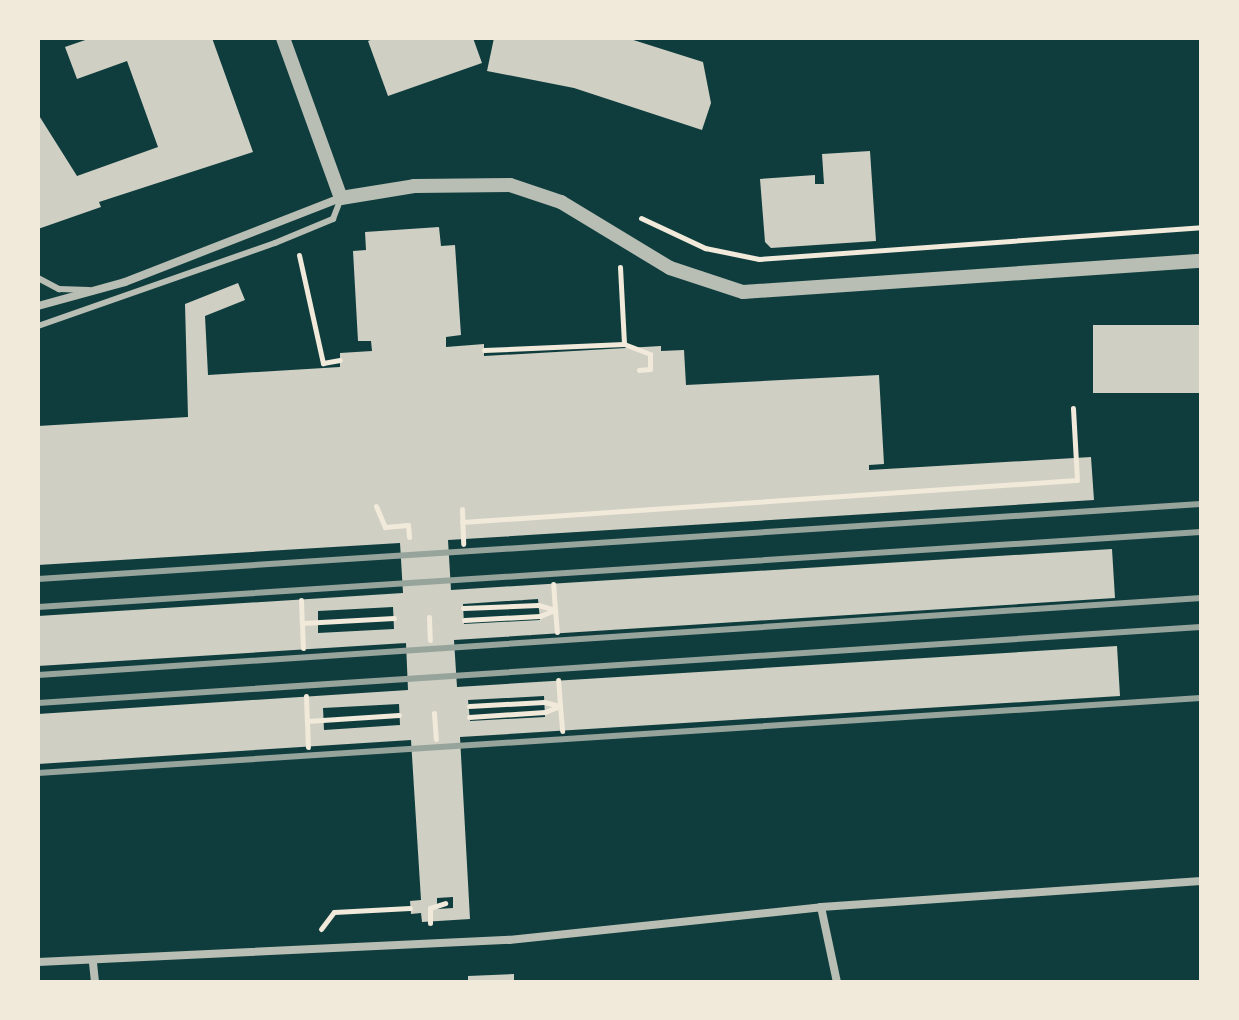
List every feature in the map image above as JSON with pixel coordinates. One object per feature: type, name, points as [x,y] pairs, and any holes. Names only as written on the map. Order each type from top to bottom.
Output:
[{"type":"street","points":[[283,38],[341,198]]},
{"type":"street","points":[[38,306],[100,290],[341,198],[414,186],[510,185],[561,202],[670,268],[743,292],[1201,261]]},
{"type":"street","points":[[38,962],[93,963],[509,940],[821,907],[1201,881]]},
{"type":"street","points":[[821,907],[837,982]]},
{"type":"street","points":[[93,963],[95,982]]},
{"type":"lane","points":[[38,326],[284,240],[333,219],[341,198]]},
{"type":"lane","points":[[38,278],[59,289],[100,290]]},
{"type":"path","points":[[626,211],[705,248],[759,259],[1201,227]]},
{"type":"path","points":[[298,251],[323,363],[340,360]]},
{"type":"path","points":[[619,272],[624,344]]},
{"type":"path","points":[[484,350],[624,344],[650,354],[650,369],[639,370]]},
{"type":"path","points":[[462,522],[1077,480],[1073,408]]},
{"type":"path","points":[[376,506],[385,527],[408,525],[409,537]]},
{"type":"path","points":[[462,509],[463,544]]},
{"type":"path","points":[[553,584],[557,632]]},
{"type":"path","points":[[301,600],[303,648]]},
{"type":"path","points":[[463,608],[538,605],[555,610]]},
{"type":"path","points":[[464,620],[540,616],[555,610]]},
{"type":"path","points":[[429,617],[430,640]]},
{"type":"path","points":[[302,623],[394,618]]},
{"type":"path","points":[[558,680],[562,731]]},
{"type":"path","points":[[306,696],[308,747]]},
{"type":"path","points":[[469,706],[544,702],[560,706]]},
{"type":"path","points":[[469,717],[560,706]]},
{"type":"path","points":[[434,713],[436,739]]},
{"type":"path","points":[[307,721],[399,715]]},
{"type":"path","points":[[334,912],[410,908]]},
{"type":"building","points":[[91,38],[212,38],[253,152],[99,202],[101,207],[38,229],[38,114],[77,176],[158,147],[127,61],[77,79],[65,47]]},
{"type":"building","points":[[375,38],[473,38],[482,63],[388,96],[368,41]]},
{"type":"building","points":[[494,38],[627,38],[703,62],[711,103],[702,130],[574,88],[487,71]]},
{"type":"building","points":[[870,151],[876,241],[771,248],[765,242],[760,179],[815,175],[815,184],[824,184],[822,154]]},
{"type":"building","points":[[439,227],[441,246],[455,245],[461,335],[446,337],[446,347],[484,344],[484,356],[661,346],[661,351],[684,350],[686,385],[879,375],[884,464],[869,465],[869,470],[1091,457],[1094,500],[448,540],[451,590],[1112,549],[1115,598],[454,640],[457,687],[1117,646],[1120,696],[460,737],[470,919],[422,922],[421,913],[411,914],[410,901],[421,900],[411,740],[38,764],[38,714],[408,690],[406,643],[38,666],[38,616],[403,593],[400,543],[38,565],[38,426],[188,417],[185,304],[238,283],[245,300],[205,316],[208,375],[340,367],[340,353],[372,351],[371,341],[358,341],[353,251],[366,250],[365,232]],"holes":[[[538,599],[540,620],[464,624],[463,604]],[[393,607],[394,629],[318,633],[318,611]],[[544,696],[545,717],[470,721],[468,700]],[[399,704],[400,725],[324,730],[323,708]],[[453,897],[453,908],[437,909],[437,898]]]},
{"type":"building","points":[[1093,325],[1201,325],[1201,393],[1093,393]]},
{"type":"building","points":[[514,974],[514,982],[468,982],[468,976]]},
{"type":"railway","points":[[38,579],[1201,504]]},
{"type":"railway","points":[[38,607],[1201,532]]},
{"type":"railway","points":[[38,675],[1201,598]]},
{"type":"railway","points":[[38,703],[1201,627]]},
{"type":"railway","points":[[38,773],[1201,698]]}]
